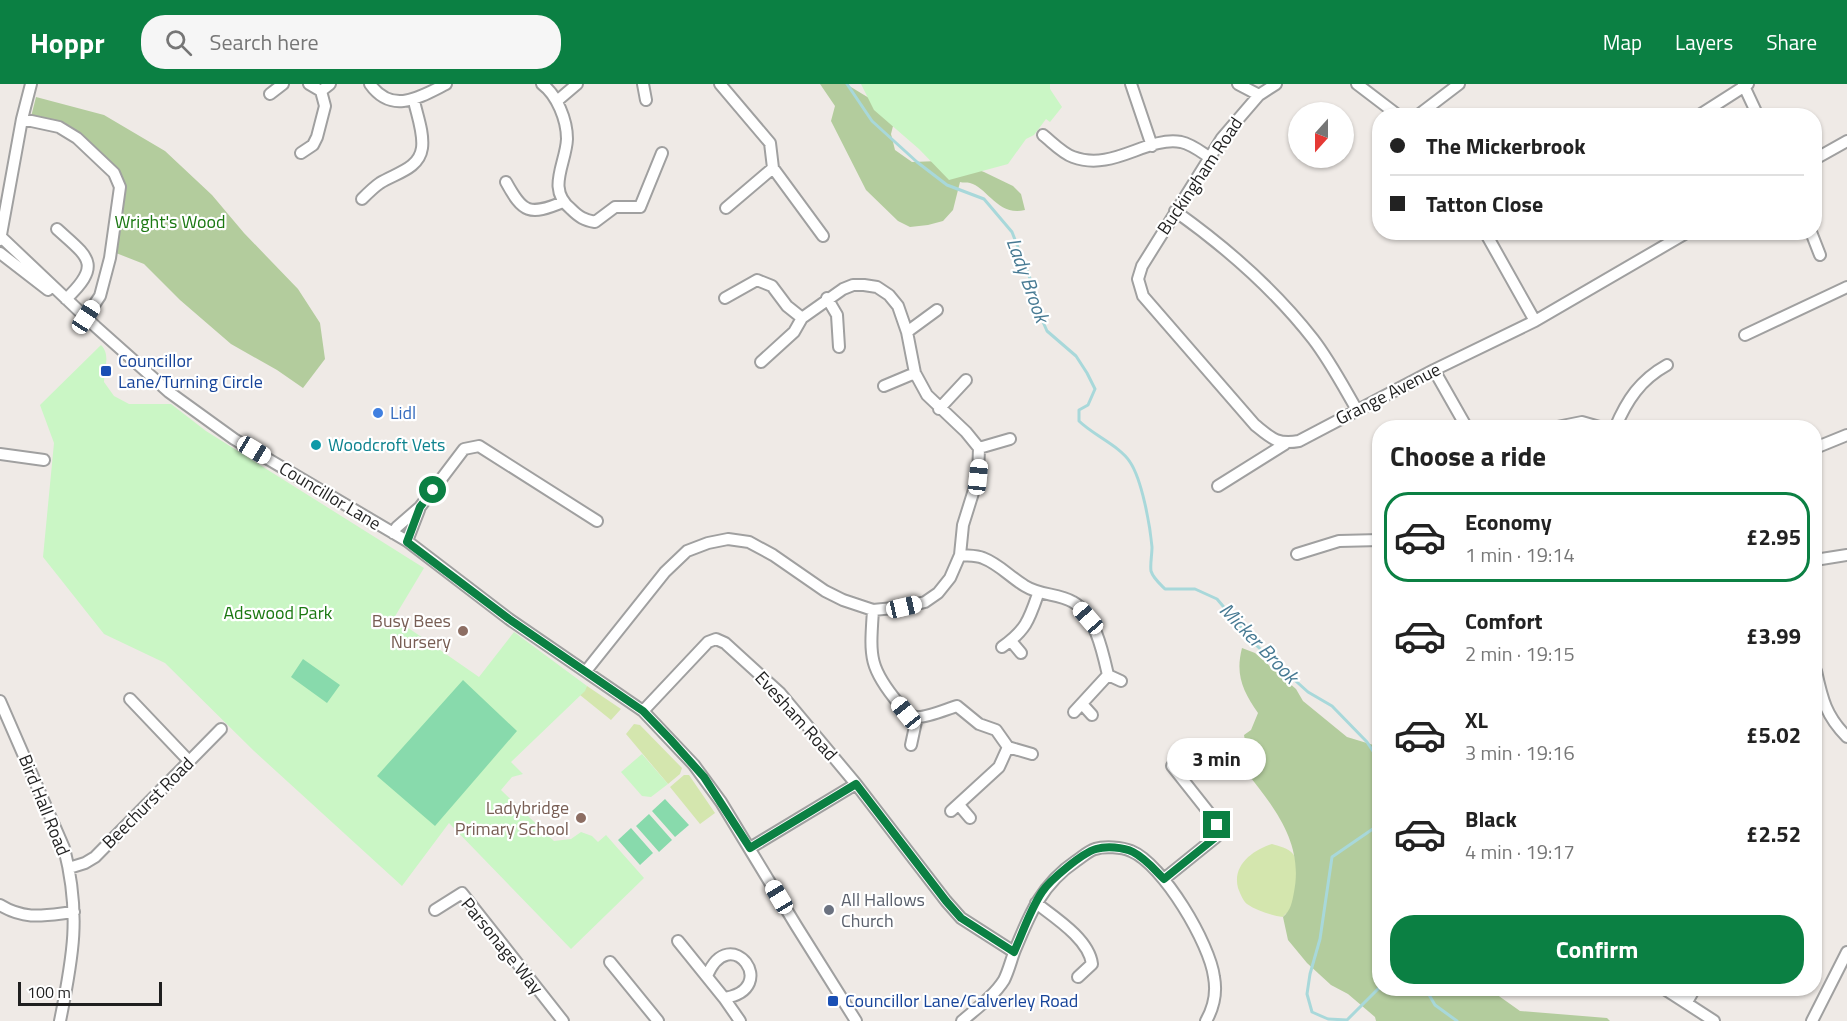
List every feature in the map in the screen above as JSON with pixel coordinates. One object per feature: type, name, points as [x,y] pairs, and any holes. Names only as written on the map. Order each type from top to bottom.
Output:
[{"type":"street","points":[[0,237],[22,119],[31,84]]},
{"type":"street","points":[[270,94],[283,84]]},
{"type":"street","points":[[301,153],[313,144],[317,137],[325,106],[326,87],[309,84]]},
{"type":"street","points":[[369,84],[387,100],[414,101],[446,84]]},
{"type":"street","points":[[542,84],[557,101],[565,122],[567,140],[558,183],[562,202],[584,220],[595,222],[615,207],[640,207],[662,153]]},
{"type":"street","points":[[557,101],[577,84]]},
{"type":"street","points":[[643,84],[646,100]]},
{"type":"street","points":[[720,84],[770,143],[773,168],[824,236]]},
{"type":"street","points":[[1131,84],[1152,146]]},
{"type":"street","points":[[1238,84],[1259,95]]},
{"type":"street","name":"Buckingham Road","points":[[1276,84],[1259,95],[1236,119],[1175,211],[1142,266],[1138,279],[1143,296],[1255,425],[1271,438],[1285,444]]},
{"type":"street","points":[[1357,84],[1388,108]]},
{"type":"street","points":[[1428,108],[1459,84]]},
{"type":"street","points":[[1710,108],[1745,85],[1755,108]]},
{"type":"street","points":[[362,199],[378,184],[409,169],[418,160],[422,149],[422,138],[414,101]]},
{"type":"street","points":[[22,119],[59,127],[77,138],[114,173],[120,187],[110,258],[100,296],[86,317]]},
{"type":"street","points":[[1043,135],[1070,156],[1083,160],[1106,160],[1152,146],[1179,142],[1187,144],[1209,158]]},
{"type":"street","points":[[1822,155],[1847,141]]},
{"type":"street","points":[[726,208],[773,168]]},
{"type":"street","points":[[506,182],[518,202],[530,209],[541,211],[562,202]]},
{"type":"street","points":[[0,197],[10,184]]},
{"type":"street","points":[[0,203],[10,184]]},
{"type":"street","points":[[1175,211],[1214,238],[1278,298],[1314,340],[1357,410]]},
{"type":"street","points":[[57,229],[86,256],[88,263],[88,269],[81,284],[66,299]]},
{"type":"street","name":"Councillor Lane","points":[[0,237],[169,392],[234,439],[407,542],[509,619],[643,711],[704,777],[856,1021]]},
{"type":"street","points":[[1489,240],[1535,321]]},
{"type":"street","name":"Grange Avenue","points":[[1218,486],[1285,444],[1299,441],[1434,370],[1535,321],[1674,240]]},
{"type":"street","points":[[1814,240],[1820,255]]},
{"type":"street","name":"Councillor Lane","points":[[0,253],[96,327]]},
{"type":"street","points":[[725,298],[757,280],[772,286],[787,306],[802,318]]},
{"type":"street","points":[[586,671],[665,572],[687,551],[708,543],[728,539],[749,542],[773,555],[825,591],[873,610],[925,602],[938,593],[950,578],[960,555],[963,525],[978,477],[979,448],[966,432],[939,409],[927,395],[915,373],[907,332],[898,306],[889,295],[877,287],[853,285],[827,298],[802,318],[794,332],[761,362]]},
{"type":"street","points":[[1745,335],[1847,287]]},
{"type":"street","points":[[827,298],[837,315],[839,347]]},
{"type":"street","points":[[907,332],[937,310]]},
{"type":"street","points":[[1619,420],[1634,392],[1651,374],[1667,365]]},
{"type":"street","points":[[1434,370],[1462,420]]},
{"type":"street","points":[[884,386],[915,373]]},
{"type":"street","points":[[939,409],[966,380]]},
{"type":"street","points":[[1822,445],[1847,435]]},
{"type":"street","points":[[979,448],[1010,440]]},
{"type":"street","points":[[393,533],[420,507],[464,449],[479,446],[597,521]]},
{"type":"street","points":[[0,454],[44,460]]},
{"type":"street","points":[[407,542],[420,507]]},
{"type":"street","points":[[1297,554],[1339,541],[1372,540]]},
{"type":"street","points":[[960,555],[981,557],[1002,568],[1038,594],[1056,596],[1074,602],[1088,618],[1098,635],[1108,675]]},
{"type":"street","points":[[1822,559],[1847,555]]},
{"type":"street","points":[[1021,652],[1007,644],[1029,622],[1038,594]]},
{"type":"street","points":[[873,610],[871,645],[873,668],[906,713],[917,717],[957,702],[979,724],[996,730],[1008,747],[1032,753]]},
{"type":"street","name":"Evesham Road","points":[[643,711],[708,642],[716,639],[721,641],[780,693],[856,784],[954,910],[978,930],[1014,952]]},
{"type":"street","points":[[1108,675],[1121,681]]},
{"type":"street","points":[[1074,712],[1083,705],[1108,675]]},
{"type":"street","points":[[1822,696],[1832,721],[1847,737]]},
{"type":"street","points":[[130,699],[189,761]]},
{"type":"street","name":"Bird Hall Road","points":[[0,701],[64,848],[69,868],[74,912],[73,958],[60,1021]]},
{"type":"street","points":[[1083,705],[1092,716]]},
{"type":"street","points":[[911,745],[917,717]]},
{"type":"street","name":"Beechurst Road","points":[[69,868],[94,857],[221,729]]},
{"type":"street","points":[[970,818],[955,808],[999,767],[1008,747]]},
{"type":"street","points":[[1164,879],[1216,837],[1219,831],[1214,819],[1172,766],[1186,755]]},
{"type":"street","points":[[750,848],[856,784]]},
{"type":"street","points":[[962,1021],[995,992],[1004,979],[1036,903],[1051,881],[1068,866],[1095,849],[1113,848],[1131,850],[1145,860],[1164,879],[1182,904],[1195,928],[1214,976],[1215,998],[1206,1021]]},
{"type":"street","name":"Parsonage Way","points":[[435,910],[462,893],[563,1021]]},
{"type":"street","points":[[1036,903],[1068,927],[1091,957],[1092,964],[1078,977]]},
{"type":"street","points":[[0,905],[26,916],[74,912]]},
{"type":"street","points":[[678,941],[740,1021]]},
{"type":"street","points":[[1812,1021],[1847,952]]},
{"type":"street","points":[[706,976],[711,966],[720,958],[728,955],[739,957],[748,964],[751,976],[746,987],[735,996],[724,998]]},
{"type":"street","points":[[610,962],[658,1021]]},
{"type":"street","points":[[1677,996],[1714,1021]]},
{"type":"street","points":[[1687,1002],[1690,996]]},
{"type":"green space","points":[[820,84],[846,84],[869,98],[893,126],[891,134],[895,150],[912,162],[939,161],[965,165],[984,172],[1013,186],[1021,194],[1025,210],[1016,211],[1000,206],[976,186],[960,182],[953,210],[943,221],[910,227],[898,221],[866,190],[831,121],[835,106]]},
{"type":"green space","points":[[861,84],[1050,84],[1050,89],[1062,107],[1050,122],[1046,119],[1034,135],[1026,139],[1008,164],[949,180],[919,149],[874,110]]},
{"type":"green space","name":"Wright's Wood","points":[[36,97],[104,115],[165,151],[212,195],[244,233],[298,289],[320,323],[325,359],[303,388],[277,370],[231,344],[180,300],[144,264],[116,253],[125,184],[116,170],[78,133],[31,117]]},
{"type":"green space","name":"Adswood Park","points":[[101,345],[106,353],[104,382],[114,396],[129,404],[171,404],[206,431],[424,568],[394,618],[479,677],[514,632],[587,686],[585,691],[511,762],[523,774],[512,777],[501,790],[554,841],[571,839],[581,832],[592,836],[598,842],[606,835],[644,878],[571,949],[449,823],[402,886],[254,751],[165,663],[104,634],[43,557],[54,443],[40,405]]},
{"type":"green space","points":[[1242,648],[1255,653],[1296,689],[1303,701],[1347,737],[1372,745],[1372,996],[1499,996],[1520,1011],[1607,1018],[1610,1021],[1376,1021],[1375,1017],[1348,994],[1331,985],[1307,963],[1288,940],[1283,917],[1292,902],[1296,874],[1290,841],[1275,811],[1244,769],[1246,746],[1244,735],[1251,730],[1258,713],[1242,682],[1240,658]]},
{"type":"green space","points":[[303,659],[340,685],[327,703],[291,677]]},
{"type":"green space","points":[[463,680],[517,731],[435,826],[377,776]]},
{"type":"green space","points":[[587,686],[621,709],[611,720],[580,695]]},
{"type":"green space","points":[[634,724],[640,725],[682,768],[680,774],[668,784],[626,734]]},
{"type":"green space","points":[[642,754],[668,784],[651,797],[642,796],[621,772]]},
{"type":"green space","points":[[684,775],[689,775],[715,813],[700,824],[670,787]]},
{"type":"green space","points":[[665,799],[689,825],[675,837],[652,811]]},
{"type":"green space","points":[[649,814],[672,840],[659,852],[636,826]]},
{"type":"green space","points":[[631,828],[653,853],[640,865],[618,840]]},
{"type":"green space","points":[[1272,844],[1291,852],[1296,865],[1294,899],[1290,910],[1283,917],[1255,909],[1247,904],[1238,888],[1238,872],[1241,866],[1251,854]]},
{"type":"waterway","name":"Micker Brook","points":[[847,84],[872,121],[917,162],[947,185],[984,199],[1012,232],[1031,281],[1036,306],[1047,331],[1076,356],[1095,389],[1088,405],[1079,410],[1079,421],[1126,456],[1134,470],[1142,491],[1147,515],[1152,547],[1151,571],[1155,578],[1165,589],[1195,589],[1217,599],[1256,645],[1308,692],[1332,706],[1372,750]]},
{"type":"waterway","name":"Micker Brook","points":[[1372,830],[1332,857],[1320,939],[1307,994],[1312,1012],[1328,1019],[1347,1020],[1372,995]]},
{"type":"waterway","name":"Micker Brook","points":[[1430,996],[1435,1005],[1457,1021]]},
{"type":"place","name":"Councillor Lane/Turning Circle","points":[[106,371]]},
{"type":"place","name":"Lidl","points":[[378,413]]},
{"type":"place","name":"Woodcroft Vets","points":[[316,445]]},
{"type":"place","name":"Busy Bees Nursery","points":[[463,631]]},
{"type":"place","name":"Ladybridge Primary School","points":[[581,818]]},
{"type":"place","name":"All Hallows Church","points":[[829,910]]},
{"type":"place","name":"Councillor Lane/Calverley Road","points":[[833,1001]]},
{"type":"route","points":[[433,490],[420,507],[407,542],[509,619],[643,711],[704,777],[750,848],[856,784],[961,918],[1014,952],[1042,891],[1068,866],[1095,849],[1131,850],[1164,879],[1216,837],[1219,831],[1217,825]]},
{"type":"water label","name":"Lady Brook","points":[[1028,280]]}]
